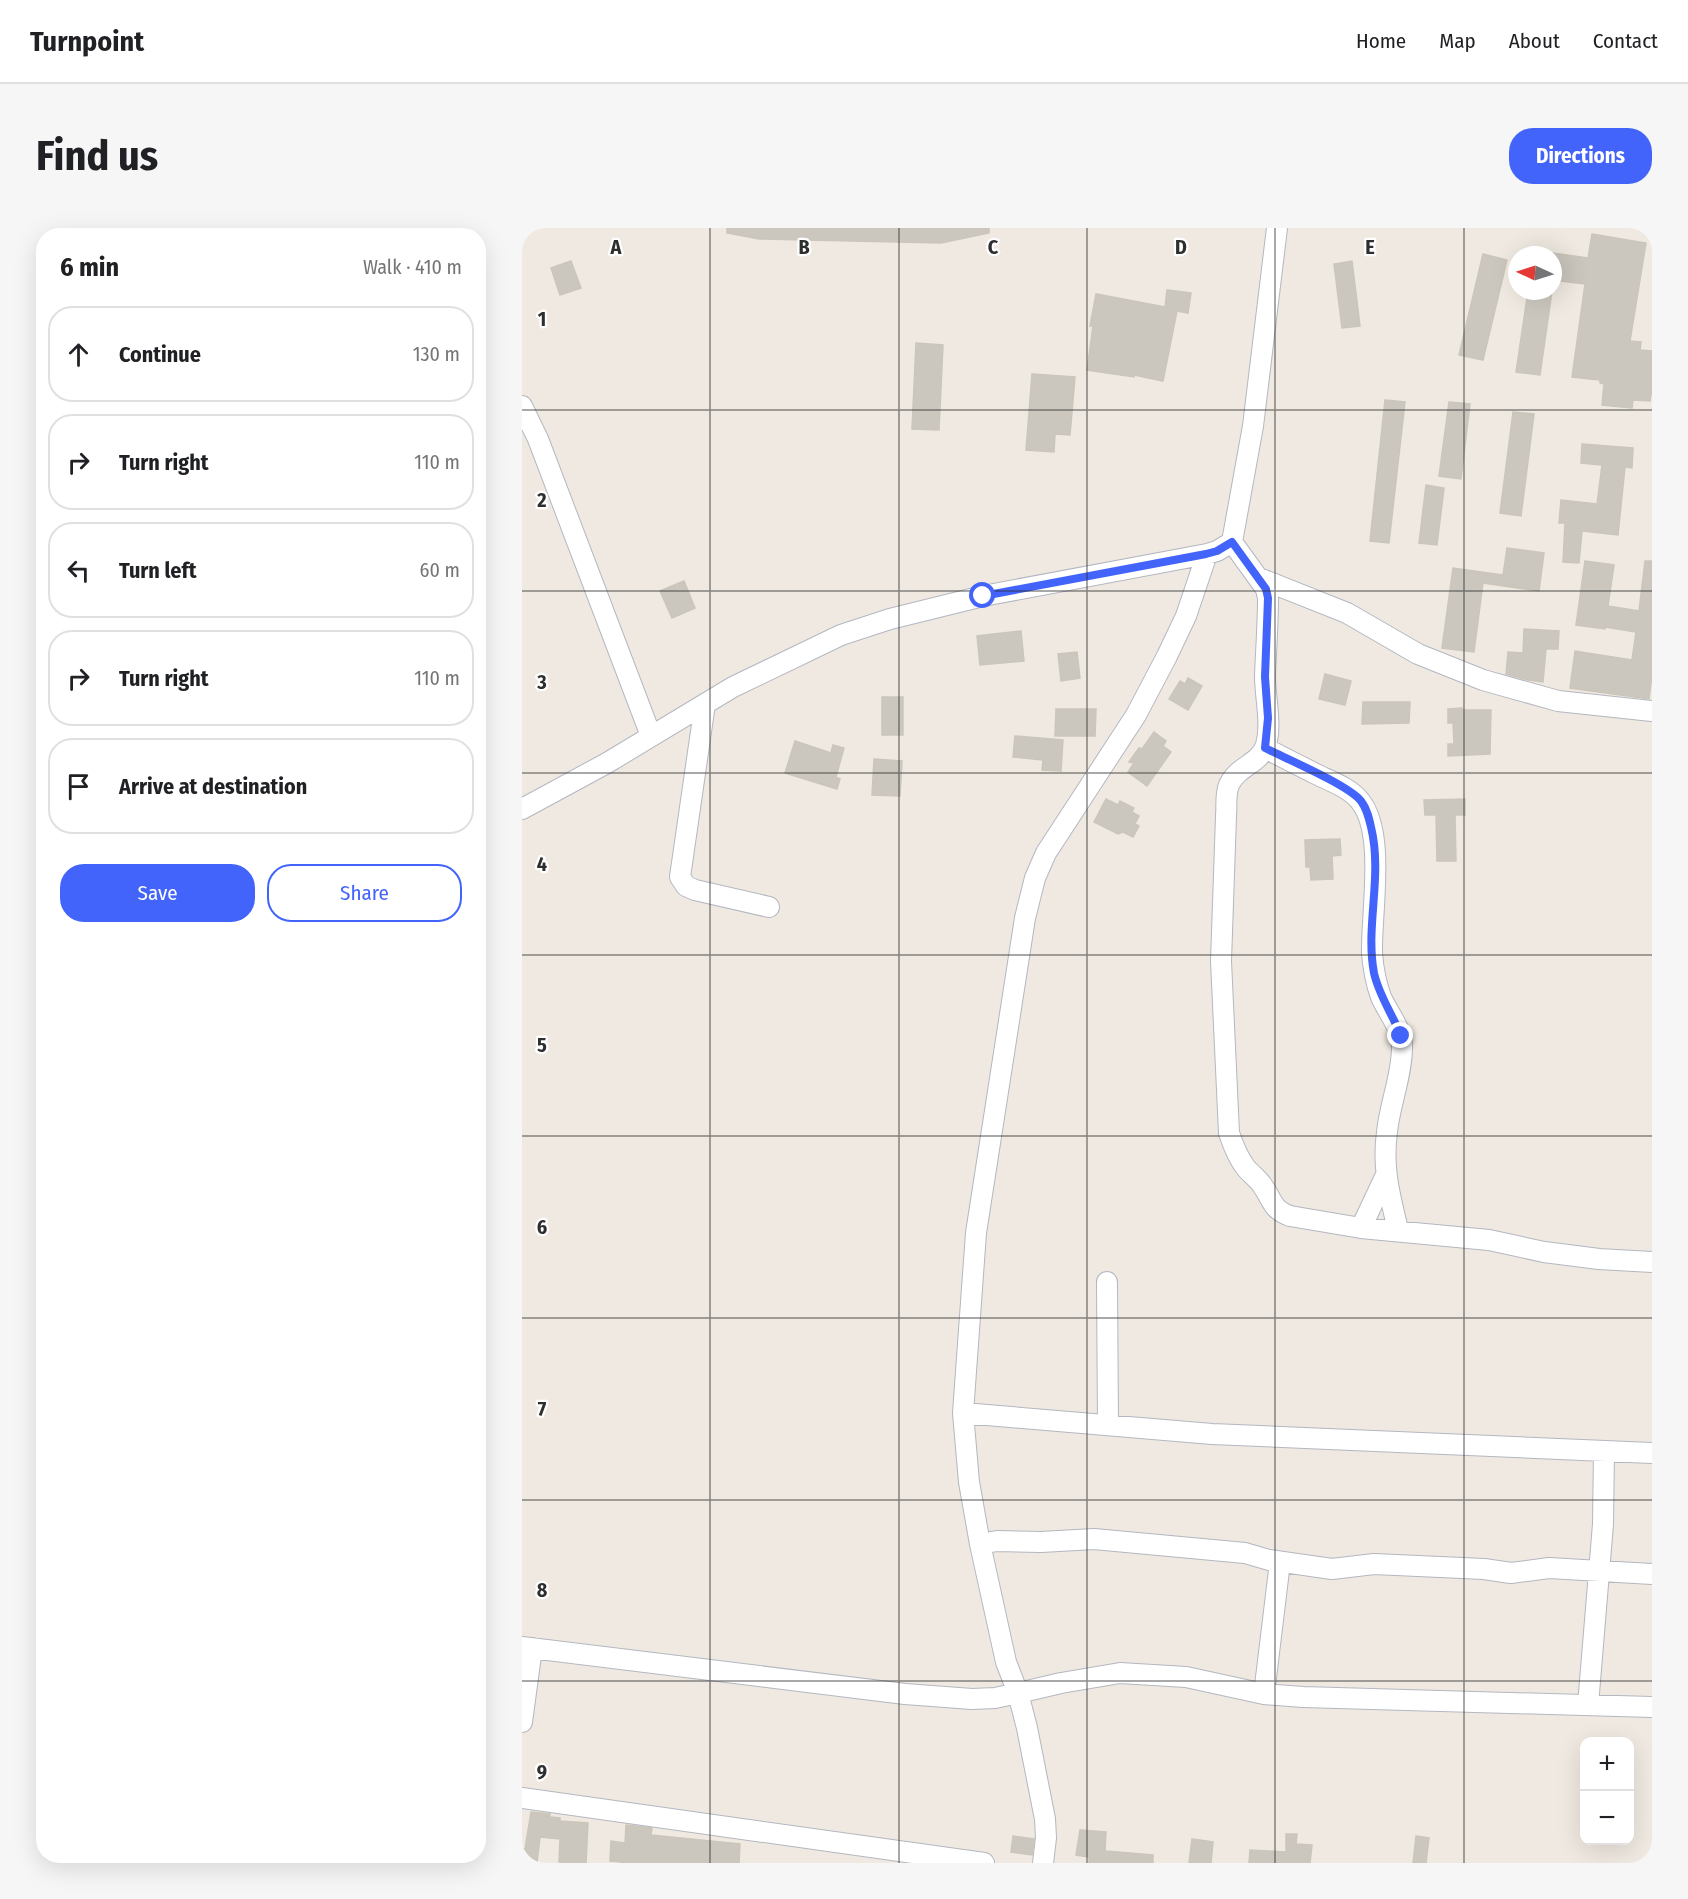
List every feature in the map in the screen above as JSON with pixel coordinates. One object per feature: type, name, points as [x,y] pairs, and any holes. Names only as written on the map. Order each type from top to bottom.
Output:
[{"type":"street","points":[[1277,228],[1252,426],[1232,542],[1259,578],[1266,589],[1268,598],[1265,677],[1268,718],[1265,748],[1258,759],[1236,775],[1227,793],[1221,961],[1229,1133],[1232,1144],[1245,1167],[1262,1184],[1273,1206],[1280,1212],[1361,1228],[1489,1240],[1544,1252],[1599,1259],[1652,1262]]},
{"type":"street","points":[[522,406],[538,439],[651,736]]},
{"type":"street","points":[[522,809],[607,764],[733,687],[841,635],[890,619],[983,596],[1206,554],[1217,551],[1232,542]]},
{"type":"street","points":[[1043,1863],[1046,1838],[1044,1819],[1027,1728],[1018,1693],[1006,1662],[969,1482],[963,1413],[976,1233],[1030,894],[1035,878],[1046,853],[1136,715],[1167,656],[1189,606],[1206,554]]},
{"type":"street","points":[[1259,578],[1347,613],[1418,654],[1483,680],[1558,701],[1652,711]]},
{"type":"street","points":[[705,704],[680,877],[686,886],[695,890],[769,907]]},
{"type":"street","points":[[1265,748],[1347,790],[1360,800],[1368,814],[1376,863],[1372,933],[1374,974],[1381,997],[1397,1026],[1402,1044],[1397,1087],[1387,1130],[1385,1177],[1398,1230]]},
{"type":"street","points":[[1361,1228],[1385,1177]]},
{"type":"street","points":[[1107,1282],[1108,1425]]},
{"type":"street","points":[[963,1413],[1212,1434],[1652,1453]]},
{"type":"street","points":[[1588,1705],[1603,1524],[1604,1451]]},
{"type":"street","points":[[980,1544],[996,1541],[1041,1542],[1094,1539],[1245,1553],[1280,1562],[1332,1569],[1374,1564],[1484,1569],[1511,1573],[1549,1568],[1652,1574]]},
{"type":"street","points":[[1264,1694],[1280,1562]]},
{"type":"street","points":[[522,1722],[527,1648],[905,1694],[972,1699],[995,1698],[1120,1673],[1186,1677],[1264,1694],[1303,1697],[1652,1707]]},
{"type":"street","points":[[522,1797],[984,1863]]},
{"type":"building","points":[[727,228],[989,228],[989,233],[941,243],[759,239],[727,233]]},
{"type":"building","points":[[1592,234],[1646,243],[1630,341],[1641,342],[1640,350],[1652,351],[1652,389],[1650,401],[1633,400],[1632,408],[1602,405],[1604,384],[1600,383],[1600,380],[1572,377],[1585,284],[1562,281],[1562,254],[1588,258]]},
{"type":"building","points":[[1483,254],[1507,260],[1483,360],[1459,355]]},
{"type":"building","points":[[571,261],[581,288],[560,295],[551,268]]},
{"type":"building","points":[[1352,261],[1360,326],[1342,328],[1334,264]]},
{"type":"building","points":[[1167,290],[1191,293],[1188,313],[1177,311],[1163,381],[1087,370],[1093,326],[1090,326],[1096,294],[1165,307]]},
{"type":"building","points":[[1527,300],[1551,300],[1540,375],[1516,372]]},
{"type":"building","points":[[916,343],[943,345],[939,430],[912,429]]},
{"type":"building","points":[[1032,374],[1075,377],[1070,435],[1055,434],[1054,452],[1026,450]]},
{"type":"building","points":[[1385,400],[1405,402],[1389,543],[1370,541]]},
{"type":"building","points":[[1449,402],[1470,404],[1461,479],[1439,476]]},
{"type":"building","points":[[1513,412],[1534,414],[1521,516],[1500,513]]},
{"type":"building","points":[[1582,444],[1633,448],[1632,468],[1625,467],[1618,535],[1582,531],[1579,563],[1563,562],[1565,523],[1559,523],[1561,500],[1597,504],[1602,465],[1581,463]]},
{"type":"building","points":[[1426,485],[1444,488],[1437,545],[1419,543]]},
{"type":"building","points":[[1507,548],[1544,553],[1539,591],[1483,583],[1474,652],[1442,648],[1453,568],[1503,575]]},
{"type":"building","points":[[1585,561],[1614,565],[1608,606],[1639,611],[1645,561],[1652,561],[1652,675],[1649,699],[1570,688],[1575,651],[1632,660],[1636,632],[1576,625]]},
{"type":"building","points":[[684,581],[695,608],[672,618],[660,591]]},
{"type":"building","points":[[1524,629],[1559,631],[1558,649],[1546,649],[1543,682],[1506,674],[1508,652],[1523,653]]},
{"type":"building","points":[[1021,631],[1024,661],[980,665],[977,636]]},
{"type":"building","points":[[1077,652],[1080,678],[1061,681],[1058,654]]},
{"type":"building","points":[[1325,674],[1351,681],[1345,705],[1319,699]]},
{"type":"building","points":[[1188,678],[1202,686],[1188,710],[1169,699],[1180,681],[1185,684]]},
{"type":"building","points":[[882,697],[903,697],[903,735],[882,735]]},
{"type":"building","points":[[1363,702],[1410,702],[1409,723],[1362,724]]},
{"type":"building","points":[[1462,708],[1462,710],[1491,710],[1490,754],[1448,756],[1448,744],[1454,744],[1453,723],[1448,723],[1448,709]]},
{"type":"building","points":[[1056,709],[1096,709],[1095,736],[1055,736]]},
{"type":"building","points":[[1154,732],[1166,741],[1163,746],[1171,752],[1147,786],[1128,772],[1134,763],[1129,762]]},
{"type":"building","points":[[1015,736],[1063,740],[1061,771],[1042,770],[1043,760],[1013,757]]},
{"type":"building","points":[[795,741],[831,753],[833,745],[844,748],[836,777],[840,779],[837,789],[785,773]]},
{"type":"building","points":[[874,759],[902,761],[900,796],[872,795]]},
{"type":"building","points":[[1106,799],[1118,805],[1120,801],[1134,808],[1132,812],[1139,816],[1135,824],[1139,826],[1133,837],[1123,832],[1118,834],[1094,822]]},
{"type":"building","points":[[1465,799],[1465,815],[1455,815],[1456,861],[1437,861],[1436,815],[1425,815],[1424,800]]},
{"type":"building","points":[[1340,839],[1341,855],[1332,856],[1333,879],[1311,880],[1310,867],[1306,867],[1305,840]]},
{"type":"building","points":[[531,1812],[550,1814],[550,1817],[560,1818],[560,1821],[588,1823],[586,1863],[559,1862],[560,1839],[540,1837],[537,1863],[522,1863],[522,1848],[525,1849]]},
{"type":"building","points":[[626,1825],[652,1828],[651,1835],[740,1844],[739,1863],[621,1863],[610,1861],[611,1841],[625,1843]]},
{"type":"building","points":[[1080,1830],[1106,1832],[1105,1851],[1153,1855],[1153,1863],[1089,1863],[1089,1857],[1076,1855]]},
{"type":"building","points":[[1286,1834],[1297,1834],[1296,1844],[1312,1845],[1310,1863],[1249,1863],[1250,1850],[1286,1852]]},
{"type":"building","points":[[1013,1836],[1034,1839],[1032,1855],[1011,1852]]},
{"type":"building","points":[[1416,1836],[1429,1838],[1426,1863],[1413,1863]]},
{"type":"building","points":[[1192,1839],[1213,1842],[1211,1863],[1189,1863]]},
{"type":"route","points":[[983,596],[1206,554],[1217,551],[1232,542],[1259,578],[1266,589],[1268,598],[1265,677],[1268,718],[1265,748],[1347,790],[1360,800],[1368,814],[1376,863],[1372,933],[1374,974],[1381,997],[1401,1036]]}]
